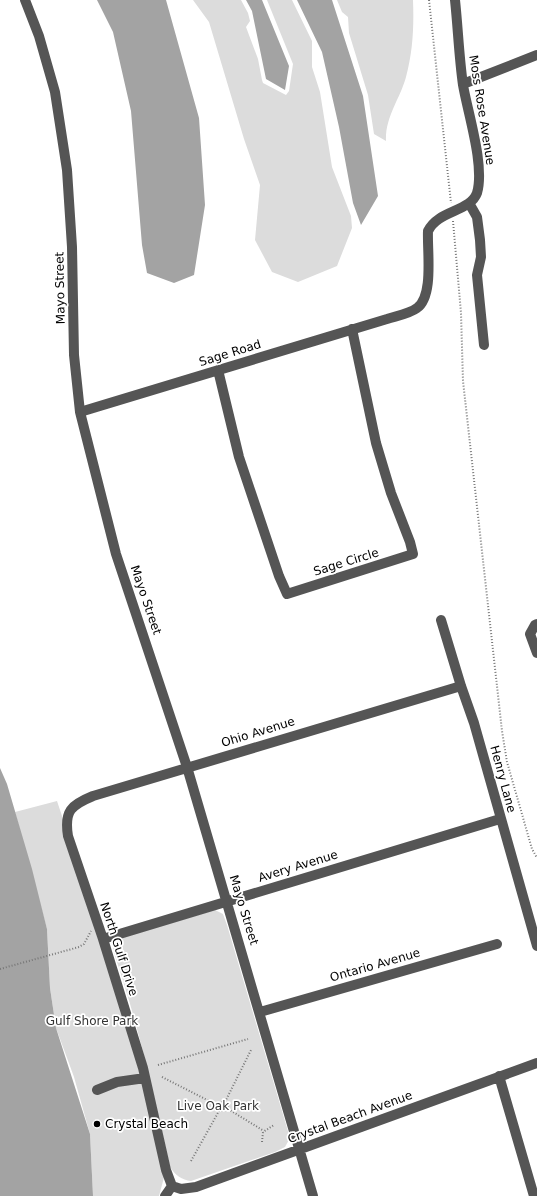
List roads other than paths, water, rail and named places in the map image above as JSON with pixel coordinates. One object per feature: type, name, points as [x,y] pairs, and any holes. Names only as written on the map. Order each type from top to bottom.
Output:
[{"type":"street","name":"Mayo Street","points":[[25,0],[39,36],[55,92],[67,170],[72,247],[74,355],[80,412],[116,554],[187,767],[313,1196]]},
{"type":"street","name":"Moss Rose Avenue","points":[[455,0],[463,84],[479,168],[476,194],[469,204]]},
{"type":"street","points":[[463,84],[537,55]]},
{"type":"street","name":"Sage Road","points":[[80,412],[416,309],[423,302],[428,291],[428,231],[438,218],[469,204]]},
{"type":"street","points":[[469,204],[476,217],[480,240],[481,257],[477,275],[484,345]]},
{"type":"street","name":"Sage Circle","points":[[218,370],[239,457],[279,576],[287,594],[413,554],[376,443],[352,329]]},
{"type":"street","name":"Henry Lane","points":[[441,620],[474,723],[537,946]]},
{"type":"street","points":[[537,624],[530,634],[537,653]]},
{"type":"street","name":"Ohio Avenue","points":[[69,813],[76,803],[93,796],[461,686]]},
{"type":"street","name":"North Gulf Drive","points":[[69,813],[66,822],[68,836],[103,939],[145,1078],[166,1170],[172,1186]]},
{"type":"street","name":"Avery Avenue","points":[[103,939],[500,819]]},
{"type":"street","name":"Ontario Avenue","points":[[260,1012],[497,944]]},
{"type":"street","name":"Crystal Beach Avenue","points":[[172,1186],[181,1190],[196,1187],[537,1063]]},
{"type":"street","points":[[499,1076],[534,1196]]},
{"type":"street","points":[[97,1090],[116,1082],[145,1078]]},
{"type":"street","points":[[165,1196],[172,1186]]},
{"type":"place","name":"Crystal Beach","points":[[97,1124]]},
{"type":"park label","name":"Gulf Shore Park","points":[[92,1021]]},
{"type":"park label","name":"Live Oak Park","points":[[218,1106]]}]
